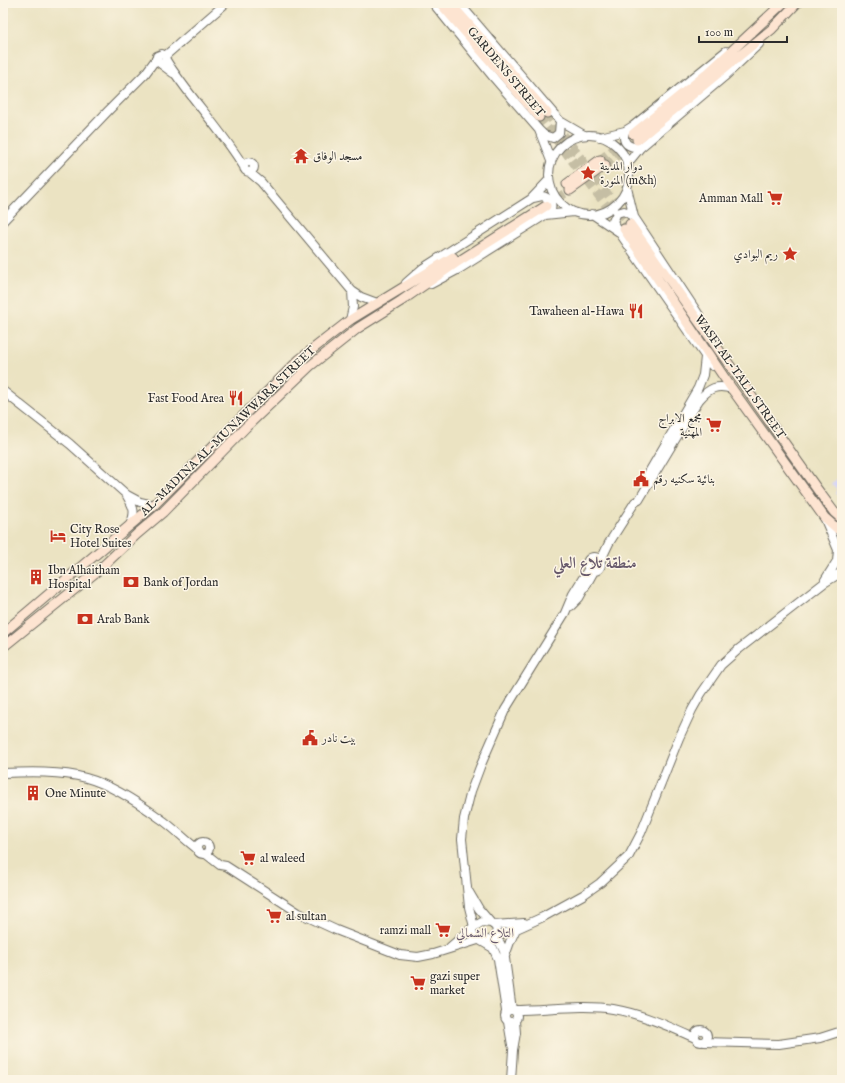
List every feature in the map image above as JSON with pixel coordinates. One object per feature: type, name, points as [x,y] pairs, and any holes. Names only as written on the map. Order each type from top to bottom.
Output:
[{"type":"main road","points":[[440,3],[543,115],[450,3]]},
{"type":"main road","points":[[634,138],[708,73],[783,3]]},
{"type":"main road","points":[[634,138],[772,29],[797,3]]},
{"type":"main road","points":[[568,187],[602,162]]},
{"type":"main road","name":"AL-MADINA AL-MUNAWWARA STREET","points":[[3,633],[154,505],[300,359],[350,320],[544,203],[401,301],[358,328],[310,366],[246,427],[163,512],[101,568],[3,647]]},
{"type":"main road","name":"WASFI AL-TALL STREET","points":[[627,226],[817,489],[841,517]]},
{"type":"main road","name":"WASFI AL-TALL STREET","points":[[627,226],[730,385],[824,517],[842,533]]},
{"type":"street","points":[[3,221],[145,74],[226,3]]},
{"type":"street","name":"GARDENS STREET","points":[[433,3],[539,130],[551,161]]},
{"type":"street","name":"GARDENS STREET","points":[[459,3],[560,122],[584,135]]},
{"type":"street","points":[[162,60],[249,168],[352,291],[361,297],[377,303]]},
{"type":"street","points":[[539,130],[544,135],[553,138],[560,133],[560,122]]},
{"type":"street","points":[[627,226],[592,214],[576,212],[566,207],[558,200],[552,190],[549,180],[549,170],[555,153],[564,144],[575,137],[584,135],[634,138],[627,164],[627,226],[705,357],[730,385]]},
{"type":"street","points":[[600,137],[606,139],[617,147],[627,164]]},
{"type":"street","name":"AL-MADINA AL-MUNAWWARA STREET","points":[[393,294],[423,268],[531,199],[549,180]]},
{"type":"street","points":[[592,214],[604,212],[614,206],[626,187]]},
{"type":"street","points":[[531,199],[542,196],[550,200],[552,206],[551,209],[545,215]]},
{"type":"street","name":"AL-MADINA AL-MUNAWWARA STREET","points":[[401,301],[459,269],[545,215],[576,212]]},
{"type":"street","points":[[350,320],[354,306],[352,291]]},
{"type":"street","points":[[511,1080],[515,1040],[513,1021],[517,1015],[511,1010],[498,959],[492,948],[473,936],[462,850],[462,832],[469,799],[477,776],[505,710],[565,613],[573,594],[591,569],[589,560],[597,560],[609,544],[635,502],[635,498],[640,488],[698,388],[703,375],[705,357]]},
{"type":"street","points":[[635,502],[639,500],[702,396],[708,390],[716,386],[730,385]]},
{"type":"street","points":[[3,391],[70,444],[126,495],[134,510],[134,517],[130,525]]},
{"type":"street","points":[[126,495],[140,502],[154,505]]},
{"type":"street","points":[[824,517],[838,550],[837,561],[824,583]]},
{"type":"street","points":[[3,773],[39,772],[85,778],[104,785],[160,817],[198,846],[201,842],[206,843],[208,846],[207,851],[223,862],[226,866],[299,913],[336,930],[406,956],[418,957],[433,954],[448,948],[495,937],[551,913],[591,891],[614,871],[629,856],[641,833],[679,738],[697,701],[721,665],[739,649],[824,583],[842,572]]},
{"type":"street","points":[[466,886],[479,909],[497,929],[495,937],[502,948],[504,957],[511,1010],[505,1018],[513,1021],[541,1010]]},
{"type":"street","points":[[448,948],[482,922],[493,924],[529,923]]},
{"type":"street","points":[[504,957],[516,929]]},
{"type":"street","points":[[511,1010],[563,1008],[612,1009],[635,1014],[696,1034],[703,1030],[706,1033],[731,1042]]},
{"type":"street","points":[[696,1034],[699,1042],[779,1044],[820,1038],[842,1031]]},
{"type":"street","points":[[704,1042],[707,1037],[706,1033]]},
{"type":"shaded area","points":[[842,475],[842,497],[835,494],[837,489],[831,484]]},
{"type":"tunnel","points":[[547,113],[630,224]]},
{"type":"tunnel","points":[[539,117],[624,229]]},
{"type":"tunnel","points":[[600,160],[633,134]]},
{"type":"tunnel","points":[[605,165],[637,140]]},
{"type":"tunnel","points":[[546,206],[570,190]]},
{"type":"place","name":"مسجد الوفاق","points":[[301,156]]},
{"type":"place","name":"دوار المدينة المنورة (m&h)","points":[[588,173]]},
{"type":"place","name":"Amman Mall","points":[[775,198]]},
{"type":"place","name":"ريم البوادي","points":[[790,254]]},
{"type":"place","name":"Tawaheen al-Hawa","points":[[636,311]]},
{"type":"place","name":"Fast Food Area","points":[[236,398]]},
{"type":"place","name":"مجمع الابراج المهنية","points":[[714,425]]},
{"type":"place","name":"بنائية سكنيه رقم","points":[[641,479]]},
{"type":"place","name":"City Rose Hotel Suites","points":[[58,536]]},
{"type":"place","name":"Ibn Alhaitham Hospital","points":[[36,577]]},
{"type":"place","name":"Bank of Jordan","points":[[131,582]]},
{"type":"place","name":"Arab Bank","points":[[85,619]]},
{"type":"place","name":"بيت نادر","points":[[310,738]]},
{"type":"place","name":"One Minute","points":[[33,793]]},
{"type":"place","name":"al waleed","points":[[248,858]]},
{"type":"place","name":"al sultan","points":[[274,916]]},
{"type":"place","name":"ramzi mall","points":[[443,930]]},
{"type":"place","name":"gazi super market","points":[[418,983]]},
{"type":"district","name":"منطقة تلاع العلي","points":[[595,564]]},
{"type":"district","name":"التلاع الشمالي","points":[[485,933]]}]
